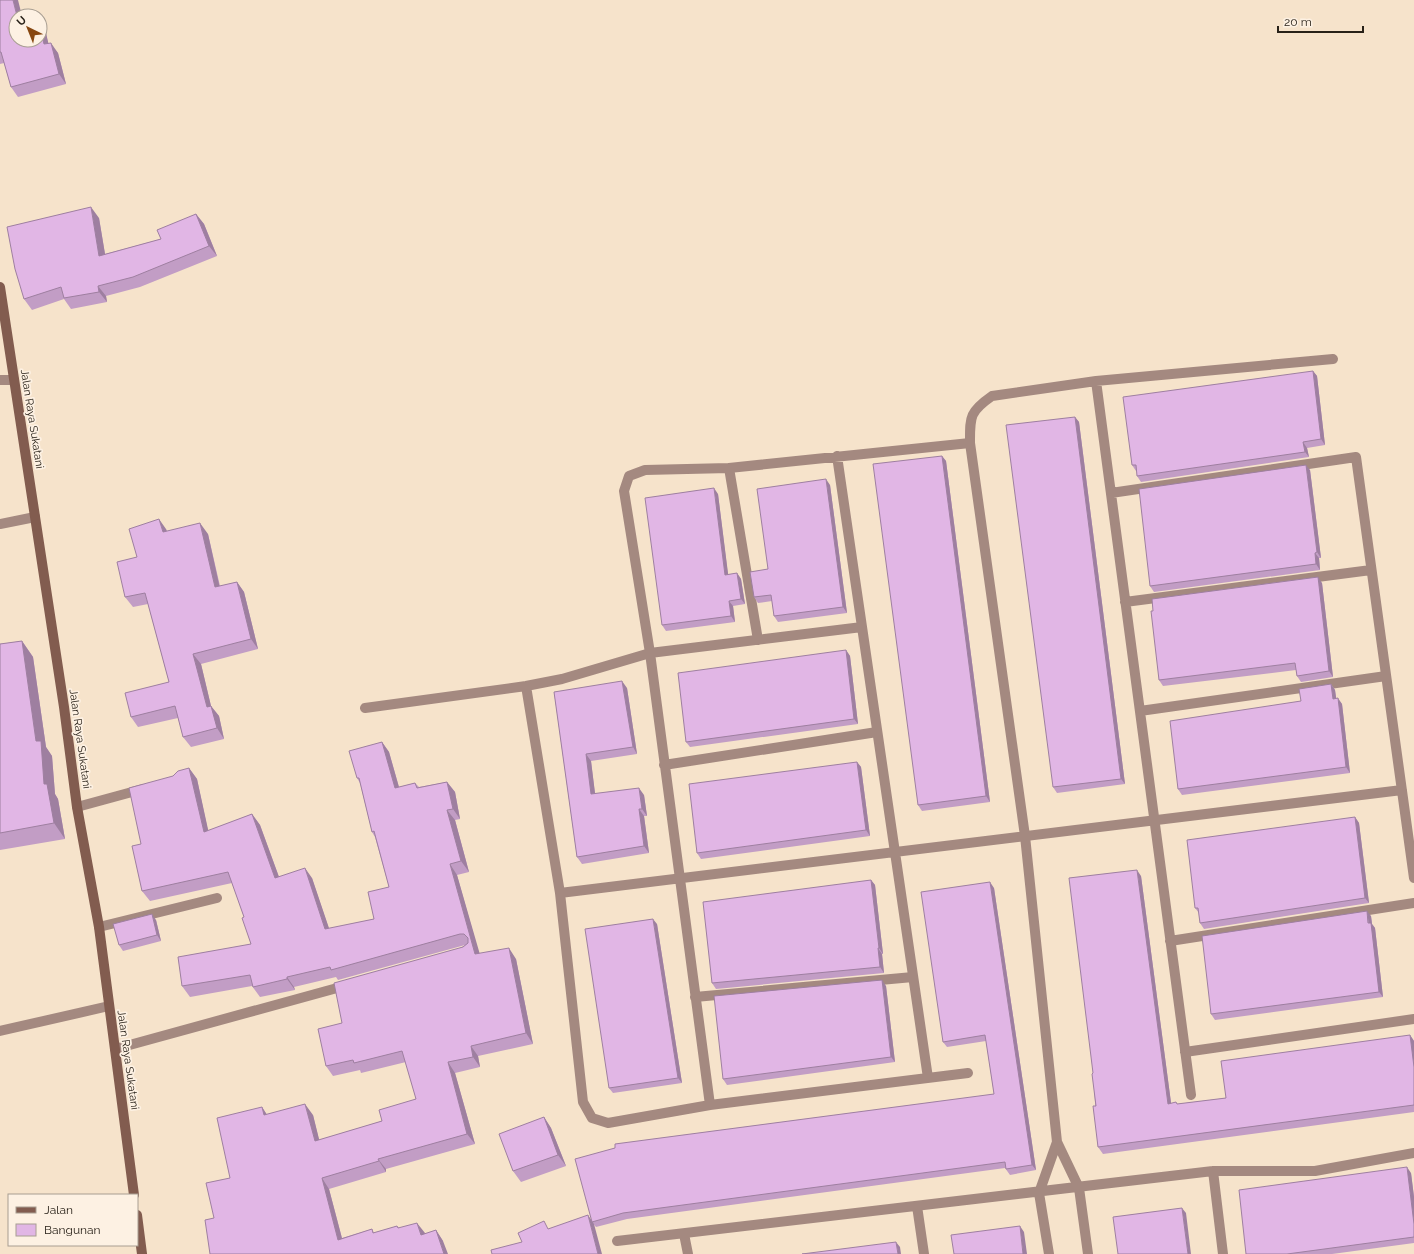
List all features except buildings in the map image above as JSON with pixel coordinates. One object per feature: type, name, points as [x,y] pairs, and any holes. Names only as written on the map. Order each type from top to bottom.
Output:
[{"type":"main road","name":"Jalan Raya Sukatani","points":[[0,287],[77,807],[99,927],[134,1194]]},
{"type":"main road","points":[[138,1223],[142,1254]]},
{"type":"street","points":[[1088,1254],[1079,1188],[1057,1142],[1026,836],[970,443],[970,419],[979,405],[992,396],[1096,381],[1333,359]]},
{"type":"street","points":[[0,380],[14,380]]},
{"type":"street","points":[[1096,381],[1191,1095]]},
{"type":"street","points":[[710,1105],[650,653],[624,491],[629,476],[645,470],[729,468],[970,443]]},
{"type":"street","points":[[837,456],[928,1078]]},
{"type":"street","points":[[1111,493],[1356,458],[1414,878]]},
{"type":"street","points":[[729,468],[758,640]]},
{"type":"street","points":[[0,524],[35,517]]},
{"type":"street","points":[[1125,602],[1371,570]]},
{"type":"street","points":[[365,708],[526,686],[562,679],[650,653],[862,627]]},
{"type":"street","points":[[1140,711],[1386,676]]},
{"type":"street","points":[[526,686],[560,893],[583,1102],[592,1118],[608,1123],[710,1105],[968,1073]]},
{"type":"street","points":[[664,765],[877,732]]},
{"type":"street","points":[[77,807],[150,788]]},
{"type":"street","points":[[560,893],[1402,790]]},
{"type":"street","points":[[99,927],[217,898]]},
{"type":"street","points":[[1170,941],[1414,903]]},
{"type":"street","points":[[695,997],[913,977]]},
{"type":"street","points":[[115,1049],[362,981]]},
{"type":"street","points":[[0,1031],[109,1006]]},
{"type":"street","points":[[1185,1052],[1414,1019]]},
{"type":"street","points":[[1048,1254],[1039,1193],[1057,1142]]},
{"type":"street","points":[[617,1241],[1039,1193],[1213,1171],[1315,1171],[1414,1153]]},
{"type":"street","points":[[1213,1171],[1223,1254]]},
{"type":"street","points":[[917,1206],[924,1254]]},
{"type":"street","points":[[684,1234],[688,1254]]}]
